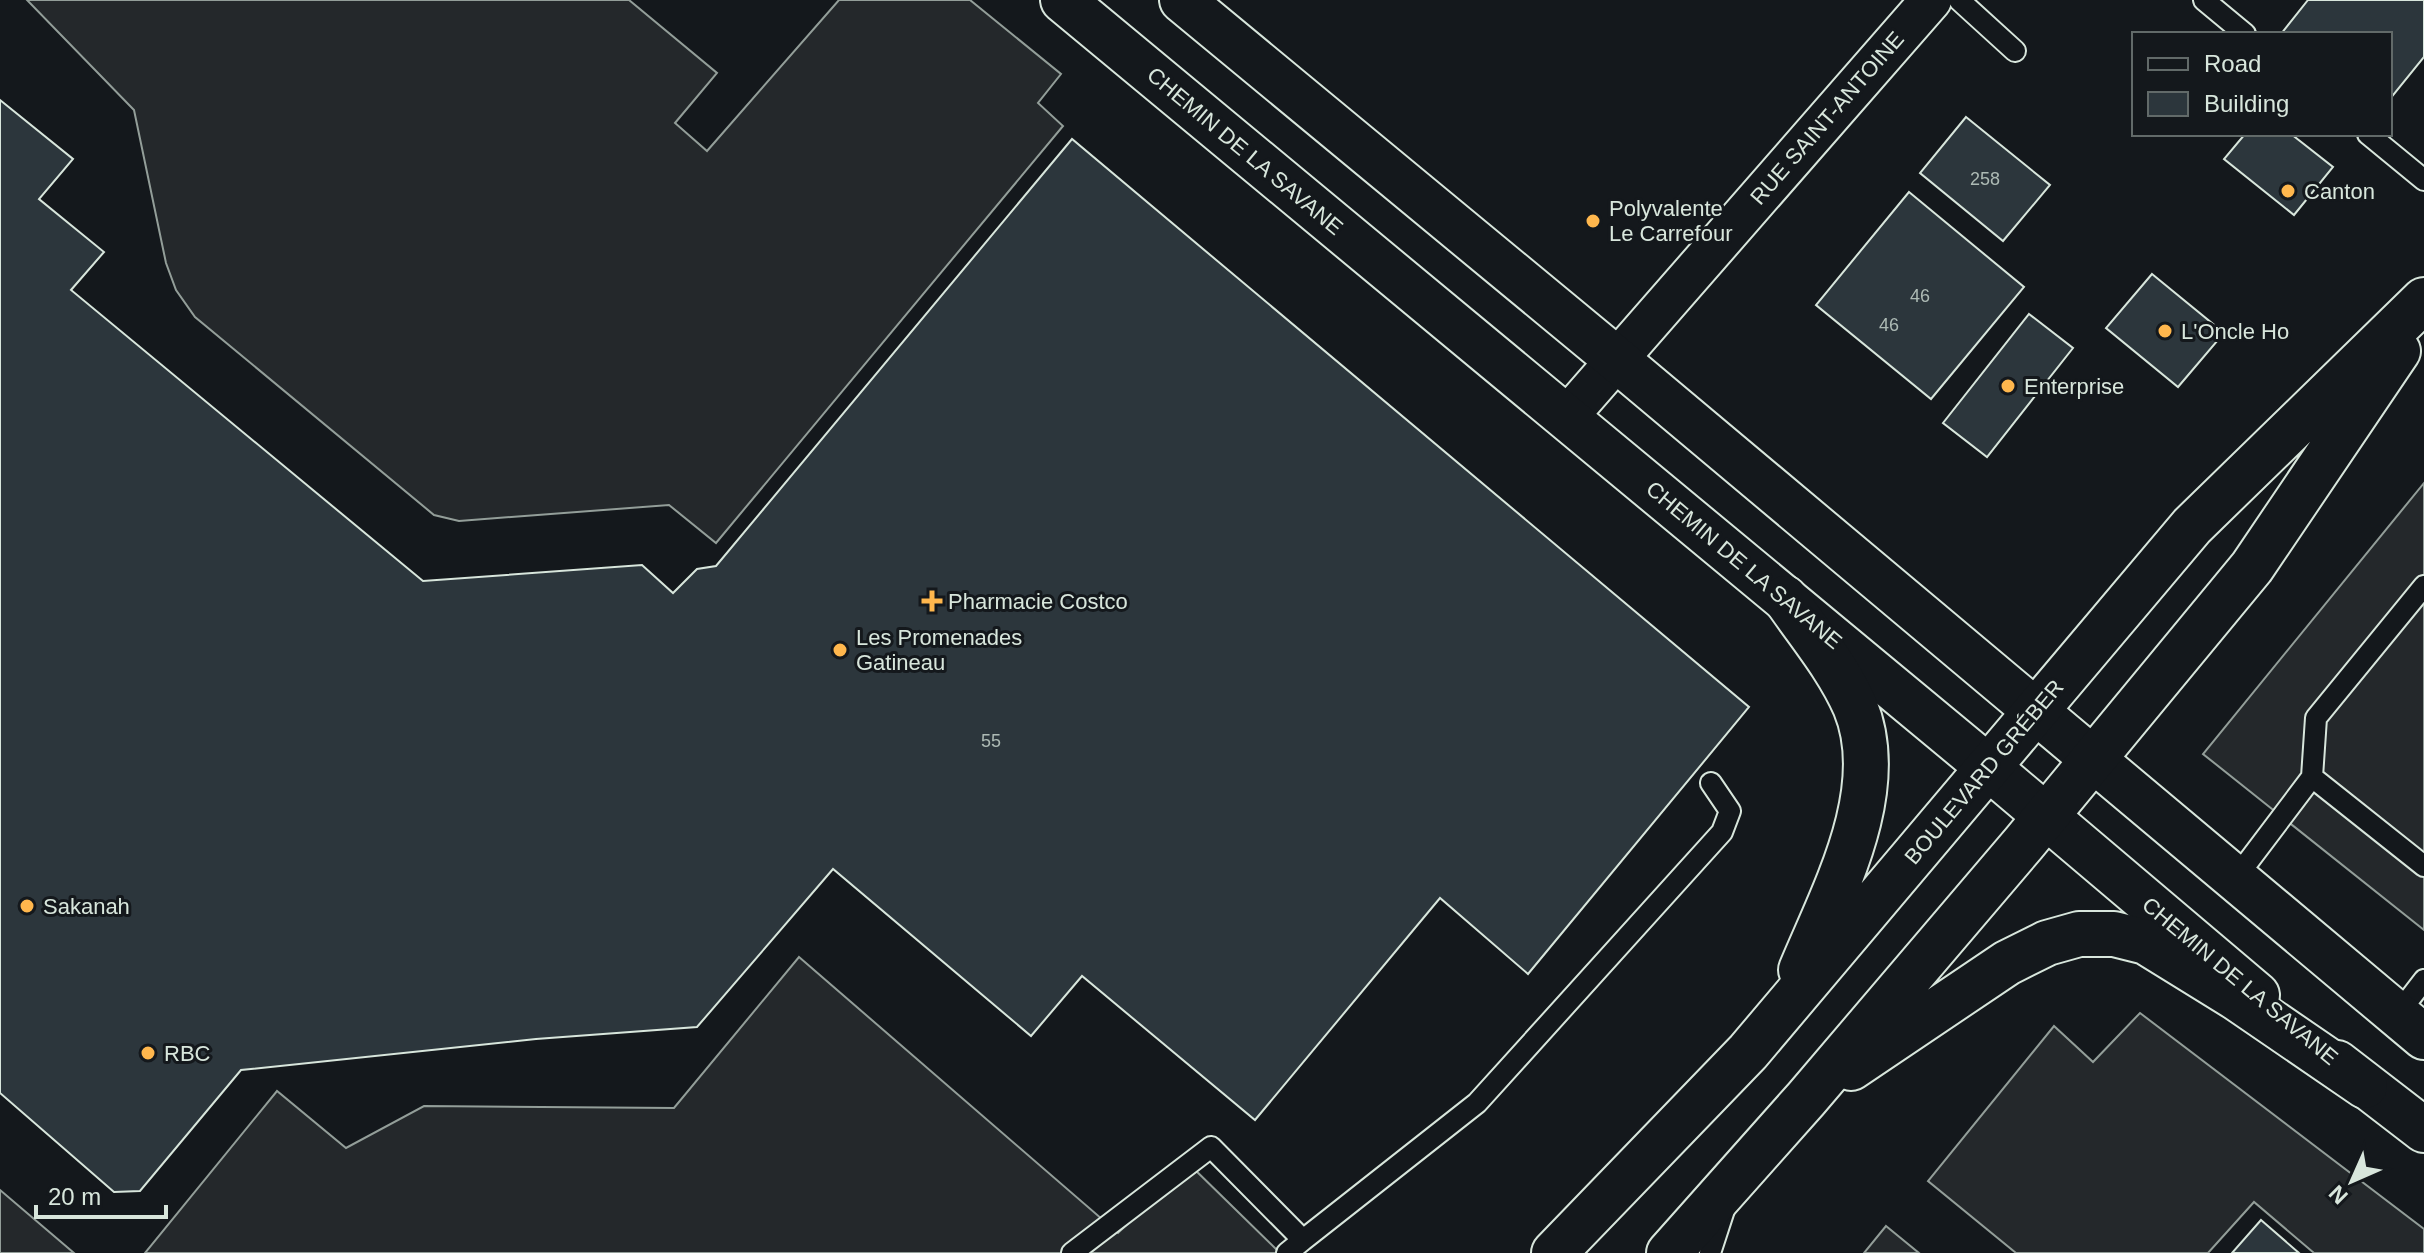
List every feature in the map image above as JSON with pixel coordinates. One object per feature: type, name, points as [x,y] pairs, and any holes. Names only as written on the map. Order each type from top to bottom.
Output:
[{"type":"main road","name":"CHEMIN DE LA SAVANE","points":[[1063,0],[1989,768],[2365,1086],[2424,1130]]},
{"type":"main road","points":[[1182,0],[1616,359],[2411,1026]]},
{"type":"main road","name":"BOULEVARD GRÉBER","points":[[1554,1253],[1672,1133],[1786,1007],[2192,526],[2424,300]]},
{"type":"main road","points":[[1669,1253],[1806,1099],[2046,817],[2252,567],[2413,337]]},
{"type":"main road","points":[[1785,598],[1839,676],[1856,708],[1865,751],[1865,787],[1846,863],[1786,1007]]},
{"type":"main road","points":[[1806,1099],[2007,963],[2047,943],[2079,934],[2114,934],[2146,942],[2235,997],[2365,1086]]},
{"type":"street","name":"RUE SAINT-ANTOINE","points":[[1566,418],[1931,0]]},
{"type":"lane","points":[[1959,0],[2015,51]]},
{"type":"lane","points":[[2206,1],[2243,32]]},
{"type":"lane","points":[[2370,136],[2424,180]]},
{"type":"lane","points":[[2235,879],[2312,777],[2316,718],[2424,586]]},
{"type":"lane","points":[[2312,777],[2424,866]]},
{"type":"lane","points":[[1287,1253],[1477,1103],[1625,942],[1722,832],[1730,811],[1711,783]]},
{"type":"lane","points":[[2411,1026],[2424,980]]},
{"type":"lane","points":[[1072,1253],[1211,1147],[1303,1240]]},
{"type":"lane","points":[[1710,1253],[1734,1181]]},
{"type":"shaded area","points":[[27,0],[629,0],[717,73],[675,123],[707,151],[839,0],[970,0],[1061,74],[1038,103],[1063,126],[716,543],[669,505],[459,521],[434,515],[195,317],[176,290],[166,263],[134,110]]},
{"type":"shaded area","points":[[2424,483],[2424,930],[2203,754]]},
{"type":"shaded area","points":[[799,957],[1118,1233],[1190,1165],[1280,1253],[145,1253],[277,1091],[346,1148],[424,1106],[674,1108]]},
{"type":"shaded area","points":[[2140,1013],[2424,1229],[2424,1253],[2314,1253],[2254,1202],[2208,1253],[2016,1253],[1928,1181],[2054,1026],[2093,1062]]},
{"type":"shaded area","points":[[0,1190],[74,1253],[0,1253]]},
{"type":"shaded area","points":[[1886,1226],[1919,1253],[1864,1253]]},
{"type":"building","points":[[2308,0],[2424,0],[2424,57],[2392,97],[2392,32],[2283,32]]},
{"type":"building","name":"Les Promenades Gatineau","points":[[0,100],[73,159],[39,199],[104,252],[71,290],[423,581],[642,565],[673,593],[697,569],[716,566],[1072,139],[1749,707],[1528,974],[1440,898],[1255,1120],[1082,976],[1031,1036],[833,869],[697,1027],[536,1039],[241,1070],[140,1191],[114,1192],[0,1093]]},
{"type":"building","points":[[1966,117],[2050,185],[2003,241],[1920,173]]},
{"type":"building","name":"Canton","points":[[2243,136],[2294,136],[2333,167],[2294,215],[2224,159]]},
{"type":"building","points":[[1909,192],[2024,287],[1931,399],[1816,305]]},
{"type":"building","name":"L'Oncle Ho","points":[[2152,274],[2224,333],[2178,387],[2106,328]]},
{"type":"building","name":"Enterprise","points":[[2029,314],[2073,348],[1987,457],[1943,423]]},
{"type":"building","points":[[2261,1220],[2299,1253],[2232,1253]]},
{"type":"place","name":"Canton","points":[[2288,191]]},
{"type":"place","name":"Polyvalente Le Carrefour","points":[[1593,221]]},
{"type":"place","name":"L'Oncle Ho","points":[[2165,331]]},
{"type":"place","name":"Enterprise","points":[[2008,386]]},
{"type":"place","name":"Pharmacie Costco","points":[[932,601]]},
{"type":"place","name":"Les Promenades Gatineau","points":[[840,650]]},
{"type":"place","name":"Sakanah","points":[[27,906]]},
{"type":"place","name":"RBC","points":[[148,1053]]}]
